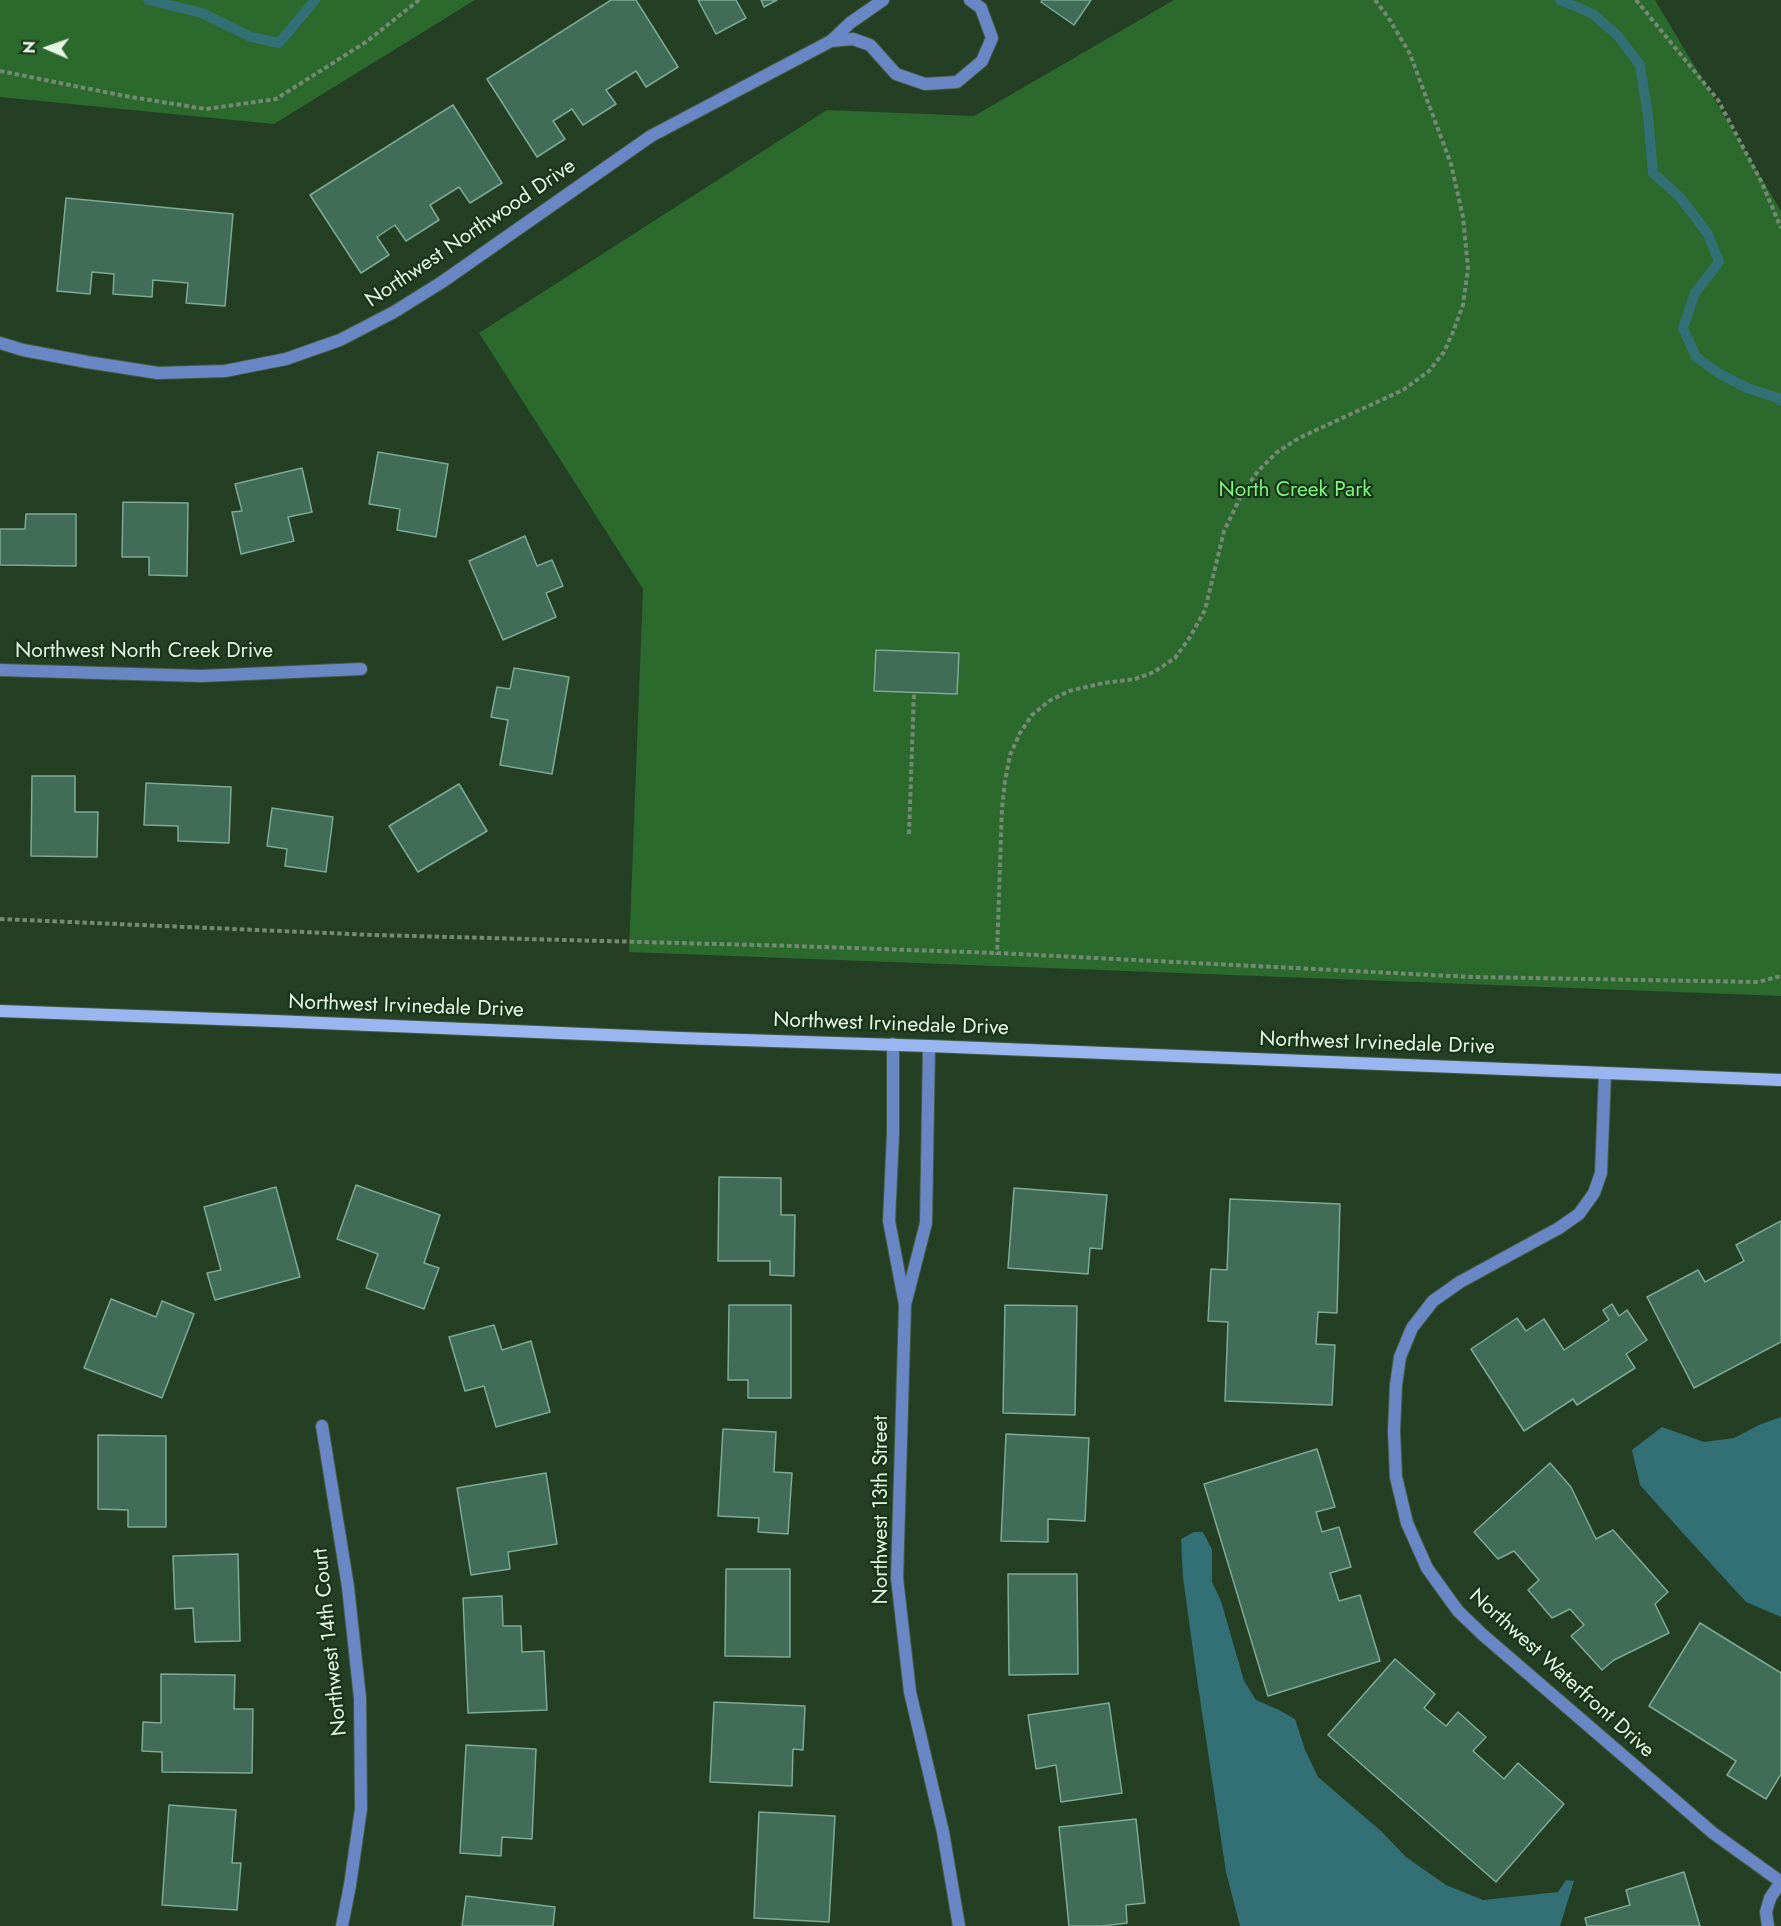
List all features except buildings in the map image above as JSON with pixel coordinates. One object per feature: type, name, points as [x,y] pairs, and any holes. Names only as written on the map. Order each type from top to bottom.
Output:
[{"type":"main road","name":"Northwest Irvinedale Drive","points":[[0,1011],[1781,1080]]},
{"type":"street","name":"Northwest Northwood Drive","points":[[0,343],[23,350],[158,373],[225,371],[286,358],[340,340],[394,312],[442,282],[651,136],[831,41],[850,23],[883,0]]},
{"type":"street","name":"Northwest Northwood Drive","points":[[831,41],[853,39],[870,45],[896,74],[925,84],[957,82],[982,61],[992,38],[981,8],[970,0]]},
{"type":"street","name":"Northwest North Creek Drive","points":[[0,670],[201,676],[360,669]]},
{"type":"street","name":"Northwest 13th Street","points":[[893,1044],[893,1134],[889,1221],[905,1305],[897,1578],[910,1692],[943,1832],[959,1926]]},
{"type":"street","name":"Northwest 13th Street","points":[[905,1305],[926,1223],[929,1046]]},
{"type":"street","name":"Northwest Waterfront Drive","points":[[1605,1073],[1600,1173],[1594,1192],[1579,1214],[1559,1228],[1460,1282],[1433,1301],[1412,1328],[1400,1357],[1396,1384],[1394,1431],[1396,1477],[1407,1523],[1427,1568],[1458,1611],[1713,1833],[1781,1882],[1770,1898],[1766,1911],[1768,1926]]},
{"type":"street","name":"Northwest 14th Court","points":[[322,1426],[348,1587],[360,1698],[361,1809],[342,1926]]},
{"type":"path","points":[[0,71],[206,110],[276,99],[366,42],[419,0]]},
{"type":"path","points":[[997,953],[1005,781],[1010,755],[1020,733],[1032,715],[1049,701],[1069,691],[1135,679],[1154,672],[1175,658],[1205,610],[1224,531],[1242,494],[1257,471],[1276,453],[1299,438],[1404,390],[1428,371],[1444,352],[1453,332],[1463,305],[1468,268],[1463,217],[1451,164],[1410,54],[1375,0]]},
{"type":"path","points":[[1636,0],[1718,100],[1762,183],[1781,228]]},
{"type":"path","points":[[909,834],[914,693]]},
{"type":"path","points":[[0,919],[374,934],[794,945],[1472,977],[1758,981],[1781,976]]},
{"type":"green space","points":[[0,0],[475,0],[274,124],[0,97]]},
{"type":"green space","name":"North Creek Park","points":[[1174,0],[1655,0],[1781,211],[1781,996],[629,952],[643,589],[479,333],[827,110],[974,116]]},
{"type":"water","points":[[1781,1417],[1781,1617],[1746,1602],[1681,1531],[1640,1485],[1632,1450],[1662,1427],[1704,1442],[1734,1438]]},
{"type":"water","points":[[1194,1532],[1203,1532],[1212,1550],[1212,1582],[1221,1601],[1244,1681],[1256,1700],[1295,1719],[1305,1750],[1318,1777],[1381,1831],[1406,1857],[1446,1885],[1483,1900],[1558,1892],[1566,1880],[1574,1881],[1560,1926],[1240,1926],[1226,1872],[1183,1578],[1181,1539]]},
{"type":"waterway","points":[[148,0],[202,13],[251,37],[279,43],[315,0]]},
{"type":"waterway","points":[[1560,0],[1593,14],[1618,36],[1640,65],[1648,116],[1653,173],[1679,196],[1708,234],[1719,262],[1695,293],[1683,328],[1696,357],[1720,374],[1747,388],[1781,399],[1781,401]]}]
